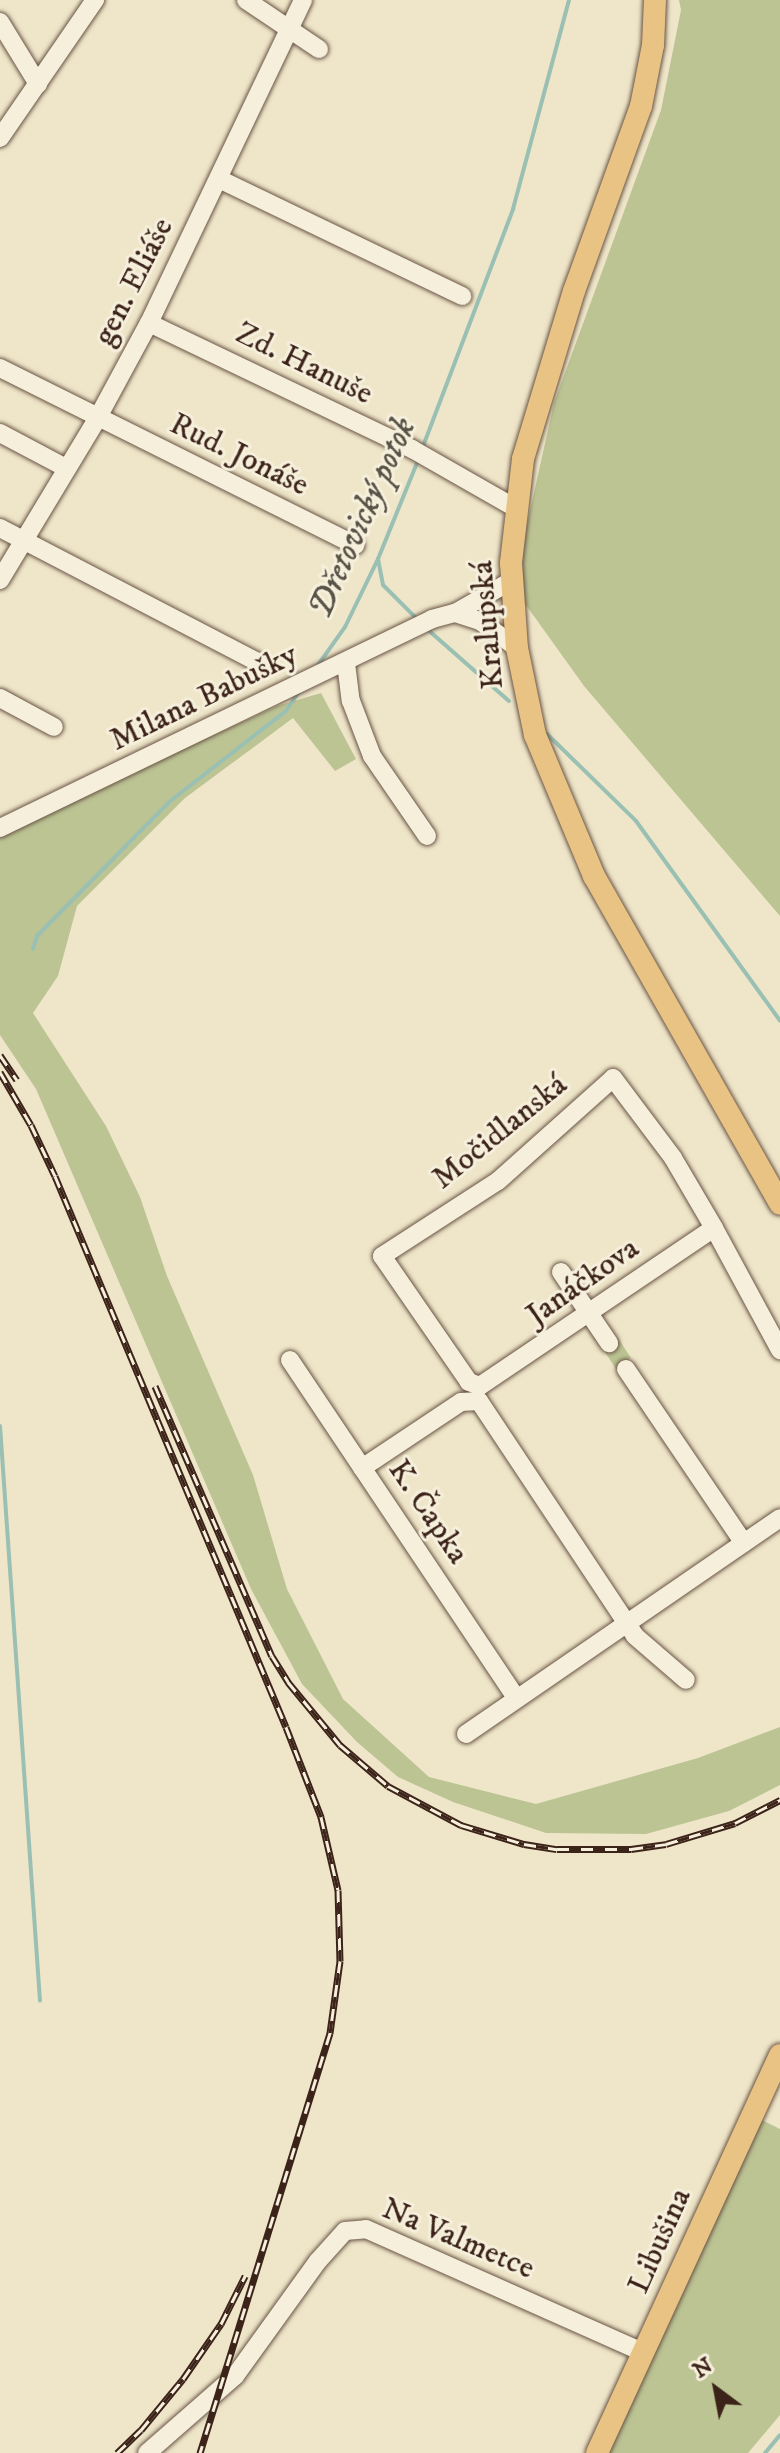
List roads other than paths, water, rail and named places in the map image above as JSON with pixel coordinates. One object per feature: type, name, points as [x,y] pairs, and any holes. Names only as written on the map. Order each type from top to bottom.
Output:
[{"type":"main road","name":"Kralupská","points":[[655,0],[653,45],[641,106],[548,374],[523,459],[511,581],[517,648],[535,735],[594,876],[780,1204]]},
{"type":"main road","name":"Libušina","points":[[597,2453],[780,2055]]},
{"type":"street","points":[[0,138],[95,0]]},
{"type":"street","points":[[246,0],[319,49]]},
{"type":"street","name":"gen. Eliáše","points":[[0,580],[97,419],[149,323],[303,0]]},
{"type":"street","points":[[0,22],[38,84]]},
{"type":"street","points":[[219,179],[462,296]]},
{"type":"street","name":"Zd. Hanuše","points":[[149,323],[421,454],[517,509]]},
{"type":"street","name":"Rud. Jonáše","points":[[0,368],[355,545]]},
{"type":"street","points":[[0,433],[66,468]]},
{"type":"street","points":[[0,528],[261,664]]},
{"type":"street","name":"Milana Babušky","points":[[0,828],[337,668],[432,619],[455,613],[511,581]]},
{"type":"street","points":[[455,613],[480,621],[517,648]]},
{"type":"street","points":[[337,668],[372,756],[427,836]]},
{"type":"street","points":[[0,698],[54,727]]},
{"type":"street","name":"Močidlanská","points":[[481,1392],[469,1382],[382,1256],[498,1181],[613,1078],[673,1158],[714,1228]]},
{"type":"street","points":[[714,1228],[780,1350]]},
{"type":"street","name":"Janáčkova","points":[[362,1468],[481,1392],[714,1228]]},
{"type":"street","points":[[561,1272],[609,1343]]},
{"type":"street","name":"K. Čapka","points":[[290,1360],[516,1697]]},
{"type":"street","points":[[626,1369],[744,1543]]},
{"type":"street","points":[[481,1392],[484,1405],[630,1623],[635,1636],[686,1680]]},
{"type":"street","points":[[466,1734],[780,1518]]},
{"type":"street","name":"Na Valmetce","points":[[147,2453],[235,2376],[318,2261],[345,2231],[366,2229],[645,2353]]},
{"type":"waterway","name":"Dřetovický potok","points":[[422,449],[513,209],[569,0]]},
{"type":"waterway","name":"Dřetovický potok","points":[[318,665],[345,627],[378,559],[419,458]]},
{"type":"waterway","points":[[378,559],[383,585],[418,620]]},
{"type":"waterway","points":[[427,629],[509,701]]},
{"type":"waterway","name":"Dřetovický potok","points":[[33,949],[37,936],[169,802],[286,711],[299,692]]},
{"type":"waterway","points":[[547,734],[636,821],[780,1021]]},
{"type":"waterway","name":"Dřetovický potok","points":[[0,1426],[40,2001]]},
{"type":"waterway","points":[[765,2453],[780,2435]]},
{"type":"railway","points":[[0,1055],[17,1080]]},
{"type":"railway","points":[[0,1072],[31,1125],[55,1176],[286,1727],[321,1817],[338,1890],[340,1961],[330,2033],[200,2453]]},
{"type":"railway","points":[[155,1386],[272,1656],[288,1682],[340,1745],[388,1786],[461,1825],[524,1844],[557,1849],[631,1849],[666,1844],[735,1823],[780,1800]]},
{"type":"railway","points":[[117,2453],[141,2430],[183,2379],[221,2324],[245,2276]]}]
